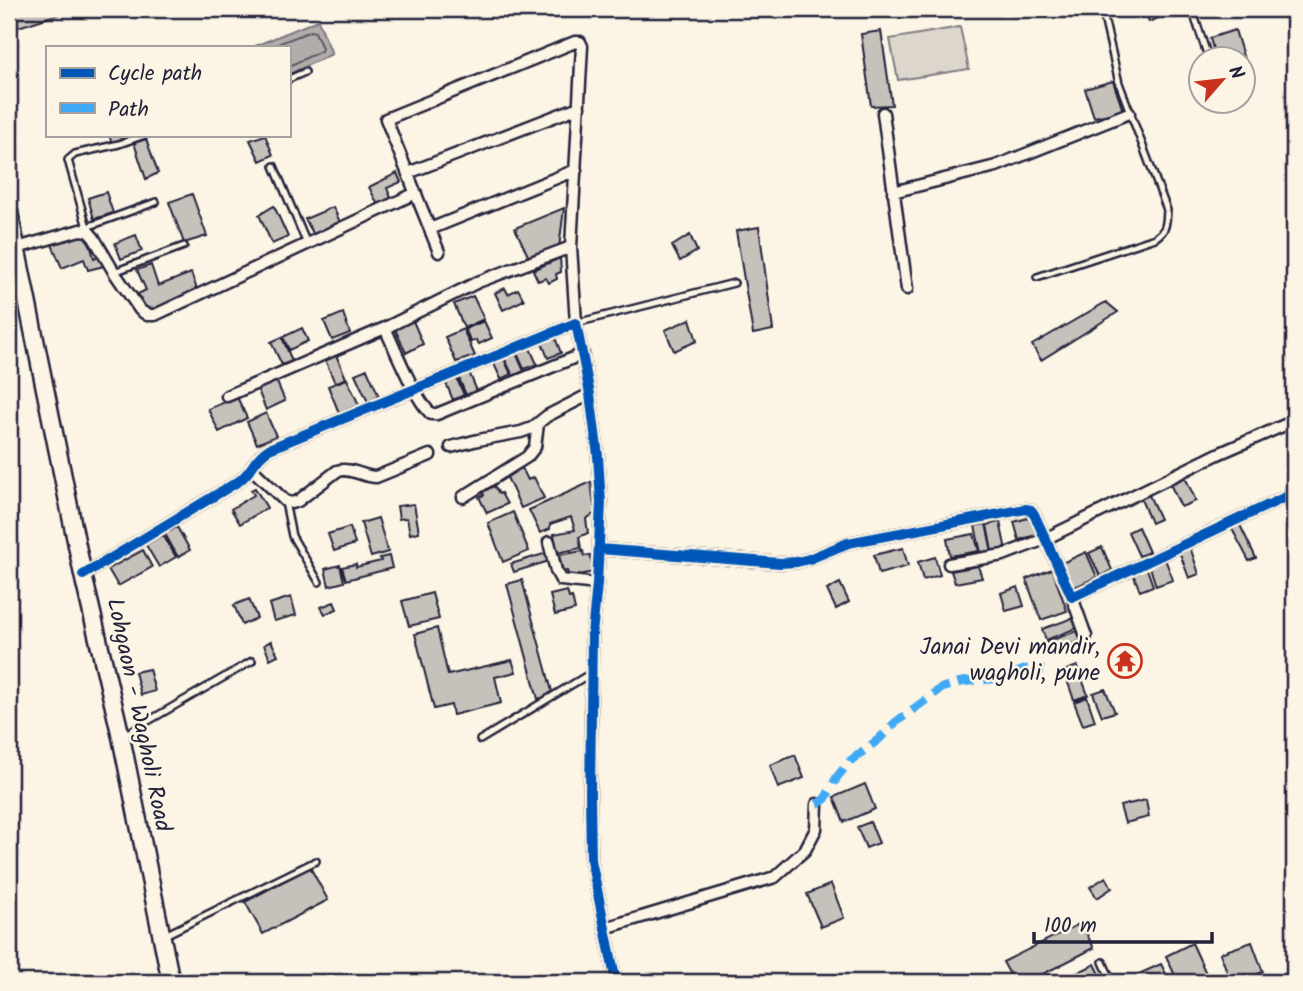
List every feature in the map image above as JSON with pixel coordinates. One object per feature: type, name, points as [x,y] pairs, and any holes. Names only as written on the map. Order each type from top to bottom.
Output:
[{"type":"main road","name":"Lohgaon - Wagholi Road","points":[[9,212],[83,575],[121,737],[171,982]]},
{"type":"street","points":[[439,252],[386,119],[580,42],[582,46],[571,247],[576,323],[590,394],[601,503],[592,634],[591,860],[616,982]]},
{"type":"street","points":[[408,173],[579,107]]},
{"type":"street","points":[[883,113],[907,289]]},
{"type":"street","points":[[893,192],[996,166],[1129,114]]},
{"type":"street","points":[[430,229],[576,170]]},
{"type":"street","points":[[17,248],[87,229],[140,310],[148,315],[155,315],[416,193]]},
{"type":"street","points":[[227,396],[385,328],[478,282],[571,247]]},
{"type":"street","points":[[83,575],[244,478],[260,455],[269,449],[576,323]]},
{"type":"street","points":[[385,328],[425,408],[431,414],[437,414],[583,354]]},
{"type":"street","points":[[451,447],[521,432],[590,394]]},
{"type":"street","points":[[949,565],[1003,555],[1045,539],[1218,454],[1294,421]]},
{"type":"street","points":[[463,497],[527,457],[535,447],[538,424]]},
{"type":"street","points":[[251,468],[285,501],[292,503],[337,471],[344,469],[376,477],[430,455]]},
{"type":"street","points":[[1072,597],[1294,493]]},
{"type":"street","points":[[599,549],[780,563],[797,562],[848,543],[1026,509],[1034,514],[1072,597],[1086,636]]},
{"type":"street","points":[[549,542],[561,580],[597,584]]},
{"type":"street","points":[[605,928],[775,877],[805,850],[817,828],[817,804]]},
{"type":"lane","points":[[1037,277],[1155,238],[1163,232],[1166,224],[1167,211],[1119,83],[1102,9]]},
{"type":"lane","points":[[1192,9],[1204,46]]},
{"type":"lane","points":[[290,79],[305,72]]},
{"type":"lane","points":[[142,136],[75,154],[68,160],[87,229],[156,202]]},
{"type":"lane","points":[[274,166],[307,244]]},
{"type":"lane","points":[[114,272],[184,246]]},
{"type":"lane","points":[[576,323],[734,283]]},
{"type":"lane","points":[[285,501],[292,536],[319,582]]},
{"type":"lane","points":[[121,737],[252,661]]},
{"type":"lane","points":[[480,740],[592,672]]},
{"type":"lane","points":[[162,937],[316,861]]},
{"type":"lane","points":[[1103,962],[1112,982]]},
{"type":"shaded area","points":[[960,27],[969,69],[898,80],[890,39]]},
{"type":"water","points":[[318,20],[332,54],[290,74],[290,46],[255,46]]},
{"type":"building","points":[[9,9],[75,9],[9,30]]},
{"type":"building","points":[[1144,9],[1159,9],[1163,16],[1149,22]]},
{"type":"building","points":[[1235,30],[1240,46],[1212,46],[1210,38]]},
{"type":"building","points":[[881,31],[892,105],[871,106],[861,34]]},
{"type":"building","points":[[1113,81],[1123,111],[1094,117],[1085,89]]},
{"type":"building","points":[[109,136],[134,136],[112,143]]},
{"type":"building","points":[[265,136],[273,155],[260,161],[250,140]]},
{"type":"building","points":[[146,139],[158,173],[146,179],[134,143]]},
{"type":"building","points":[[397,173],[401,182],[387,188],[391,198],[378,205],[369,187]]},
{"type":"building","points":[[106,192],[113,213],[94,219],[88,198]]},
{"type":"building","points":[[192,194],[207,236],[184,243],[169,202]]},
{"type":"building","points":[[274,206],[288,237],[272,244],[259,215]]},
{"type":"building","points":[[333,207],[340,222],[314,235],[305,219]]},
{"type":"building","points":[[564,208],[559,248],[529,258],[515,228]]},
{"type":"building","points":[[759,227],[773,330],[753,334],[736,231]]},
{"type":"building","points":[[87,234],[94,258],[100,256],[104,266],[88,270],[84,259],[62,268],[51,242]]},
{"type":"building","points":[[136,235],[142,251],[121,259],[115,243]]},
{"type":"building","points":[[690,235],[697,251],[680,261],[672,246]]},
{"type":"building","points":[[560,258],[561,272],[556,274],[557,279],[549,283],[546,278],[538,281],[533,270]]},
{"type":"building","points":[[151,265],[158,286],[191,273],[198,292],[149,313],[138,294],[146,290],[137,270]]},
{"type":"building","points":[[505,288],[508,294],[518,289],[524,300],[503,310],[495,293]]},
{"type":"building","points":[[473,296],[484,319],[464,328],[454,304]]},
{"type":"building","points":[[1106,302],[1118,312],[1041,360],[1032,345]]},
{"type":"building","points":[[343,313],[350,333],[332,340],[324,321]]},
{"type":"building","points":[[690,319],[697,341],[674,351],[665,330]]},
{"type":"building","points":[[413,321],[423,344],[406,353],[395,329]]},
{"type":"building","points":[[484,321],[492,338],[479,344],[476,340],[471,342],[465,329]]},
{"type":"building","points":[[302,328],[308,341],[289,350],[283,337]]},
{"type":"building","points":[[463,329],[475,356],[456,362],[445,337]]},
{"type":"building","points":[[554,335],[561,353],[548,358],[541,340]]},
{"type":"building","points":[[282,337],[292,361],[282,365],[271,342]]},
{"type":"building","points":[[529,346],[537,364],[524,369],[516,351]]},
{"type":"building","points":[[515,351],[524,371],[513,376],[504,357]]},
{"type":"building","points":[[336,355],[346,378],[335,383],[325,360]]},
{"type":"building","points":[[503,357],[511,374],[501,379],[493,362]]},
{"type":"building","points":[[367,369],[379,396],[368,402],[355,374]]},
{"type":"building","points":[[469,372],[477,391],[466,395],[458,376]]},
{"type":"building","points":[[456,377],[464,395],[453,400],[445,381]]},
{"type":"building","points":[[347,379],[359,405],[339,413],[328,386]]},
{"type":"building","points":[[276,380],[285,401],[266,410],[257,388]]},
{"type":"building","points":[[237,397],[247,418],[219,432],[208,409]]},
{"type":"building","points":[[266,413],[276,436],[257,444],[247,422]]},
{"type":"building","points":[[522,468],[528,480],[534,477],[544,498],[521,508],[506,475]]},
{"type":"building","points":[[1185,477],[1196,501],[1181,507],[1170,484]]},
{"type":"building","points":[[591,482],[595,513],[586,519],[588,533],[579,537],[581,548],[557,553],[554,534],[575,530],[571,517],[550,524],[550,529],[540,533],[529,510]]},
{"type":"building","points":[[494,486],[507,504],[487,513],[479,497],[484,495],[482,492]]},
{"type":"building","points":[[255,488],[267,508],[240,524],[231,509],[254,495],[251,490]]},
{"type":"building","points":[[1148,493],[1160,519],[1151,523],[1140,497]]},
{"type":"building","points":[[414,504],[419,532],[410,534],[407,518],[399,519],[397,506]]},
{"type":"building","points":[[513,512],[529,551],[503,562],[488,523]]},
{"type":"building","points":[[1031,517],[1036,535],[1019,540],[1014,522]]},
{"type":"building","points":[[378,518],[388,552],[371,557],[361,523]]},
{"type":"building","points":[[1000,522],[1006,550],[992,551],[987,525]]},
{"type":"building","points":[[1239,523],[1256,558],[1249,561],[1231,527]]},
{"type":"building","points":[[986,524],[992,552],[981,553],[975,526]]},
{"type":"building","points":[[177,527],[190,550],[178,557],[165,534]]},
{"type":"building","points":[[350,527],[355,544],[334,551],[328,534]]},
{"type":"building","points":[[1138,527],[1149,552],[1139,556],[1128,532]]},
{"type":"building","points":[[974,534],[979,551],[950,556],[947,539]]},
{"type":"building","points":[[163,535],[176,557],[159,567],[146,545]]},
{"type":"building","points":[[1102,547],[1112,570],[1100,576],[1089,553]]},
{"type":"building","points":[[1190,547],[1199,574],[1189,578],[1179,551]]},
{"type":"building","points":[[903,548],[908,566],[879,574],[874,555]]},
{"type":"building","points":[[143,550],[152,567],[118,586],[108,569]]},
{"type":"building","points":[[583,551],[584,556],[590,555],[594,572],[569,577],[567,571],[563,572],[559,555]]},
{"type":"building","points":[[1086,552],[1097,577],[1073,588],[1062,563]]},
{"type":"building","points":[[547,553],[549,561],[514,572],[511,564]]},
{"type":"building","points":[[389,556],[392,568],[346,580],[342,567],[356,564],[356,567],[381,561],[380,558]]},
{"type":"building","points":[[935,557],[940,575],[923,580],[918,562]]},
{"type":"building","points":[[1165,559],[1173,580],[1156,586],[1149,564]]},
{"type":"building","points":[[340,565],[344,582],[329,586],[325,569]]},
{"type":"building","points":[[978,566],[982,578],[955,583],[951,571]]},
{"type":"building","points":[[1146,566],[1153,586],[1140,591],[1132,571]]},
{"type":"building","points":[[1052,569],[1067,611],[1041,620],[1026,579]]},
{"type":"building","points":[[522,580],[553,695],[538,699],[507,584]]},
{"type":"building","points":[[840,583],[849,602],[836,609],[827,590]]},
{"type":"building","points":[[1018,587],[1024,606],[1006,611],[1001,593]]},
{"type":"building","points":[[567,591],[569,598],[572,597],[575,610],[555,615],[550,595]]},
{"type":"building","points":[[432,593],[439,619],[409,626],[402,601]]},
{"type":"building","points":[[291,597],[296,615],[274,621],[269,604]]},
{"type":"building","points":[[249,599],[257,618],[242,625],[234,605]]},
{"type":"building","points":[[334,602],[337,609],[325,614],[321,607]]},
{"type":"building","points":[[1073,618],[1077,628],[1046,640],[1042,629]]},
{"type":"building","points":[[437,628],[448,675],[512,660],[516,672],[495,677],[501,703],[453,715],[451,705],[434,709],[415,634]]},
{"type":"building","points":[[1077,631],[1081,641],[1050,652],[1046,642]]},
{"type":"building","points":[[271,641],[278,655],[270,659],[264,645]]},
{"type":"building","name":"Janai Devi mandir, wagholi, pune","points":[[1131,650],[1135,663],[1120,670],[1115,658]]},
{"type":"building","points":[[1077,666],[1088,695],[1074,700],[1064,671]]},
{"type":"building","points":[[149,669],[155,691],[141,695],[135,672]]},
{"type":"building","points":[[1105,689],[1115,712],[1102,716],[1093,693]]},
{"type":"building","points":[[1087,697],[1095,721],[1083,725],[1074,702]]},
{"type":"building","points":[[795,755],[804,778],[778,788],[770,765]]},
{"type":"building","points":[[865,784],[875,809],[844,822],[834,797]]},
{"type":"building","points":[[1146,800],[1149,817],[1125,823],[1120,806]]},
{"type":"building","points":[[870,822],[879,843],[866,848],[857,827]]},
{"type":"building","points":[[310,867],[328,900],[263,934],[245,902]]},
{"type":"building","points":[[1106,877],[1112,888],[1097,898],[1090,887]]},
{"type":"building","points":[[831,884],[844,918],[821,927],[807,894]]},
{"type":"building","points":[[1081,923],[1094,948],[1039,976],[1042,982],[1014,982],[1003,962]]},
{"type":"building","points":[[1252,942],[1263,972],[1231,982],[1220,953]]},
{"type":"building","points":[[1192,943],[1210,982],[1178,982],[1166,956]]},
{"type":"building","points":[[1095,964],[1104,982],[1080,982],[1075,974]]},
{"type":"building","points":[[1161,964],[1170,982],[1121,982]]},
{"type":"marked path","points":[[817,804],[825,799],[850,761],[942,688],[961,682],[1002,678],[1027,669],[1044,670]]},
{"type":"cycle path","points":[[83,575],[239,481],[269,449],[576,323],[590,394],[601,503],[592,634],[591,860],[616,982]]},
{"type":"cycle path","points":[[599,549],[780,563],[797,562],[848,543],[1026,509],[1034,514],[1072,597],[1294,493]]},
{"type":"place","name":"Janai Devi mandir, wagholi, pune","points":[[1125,661]]}]
